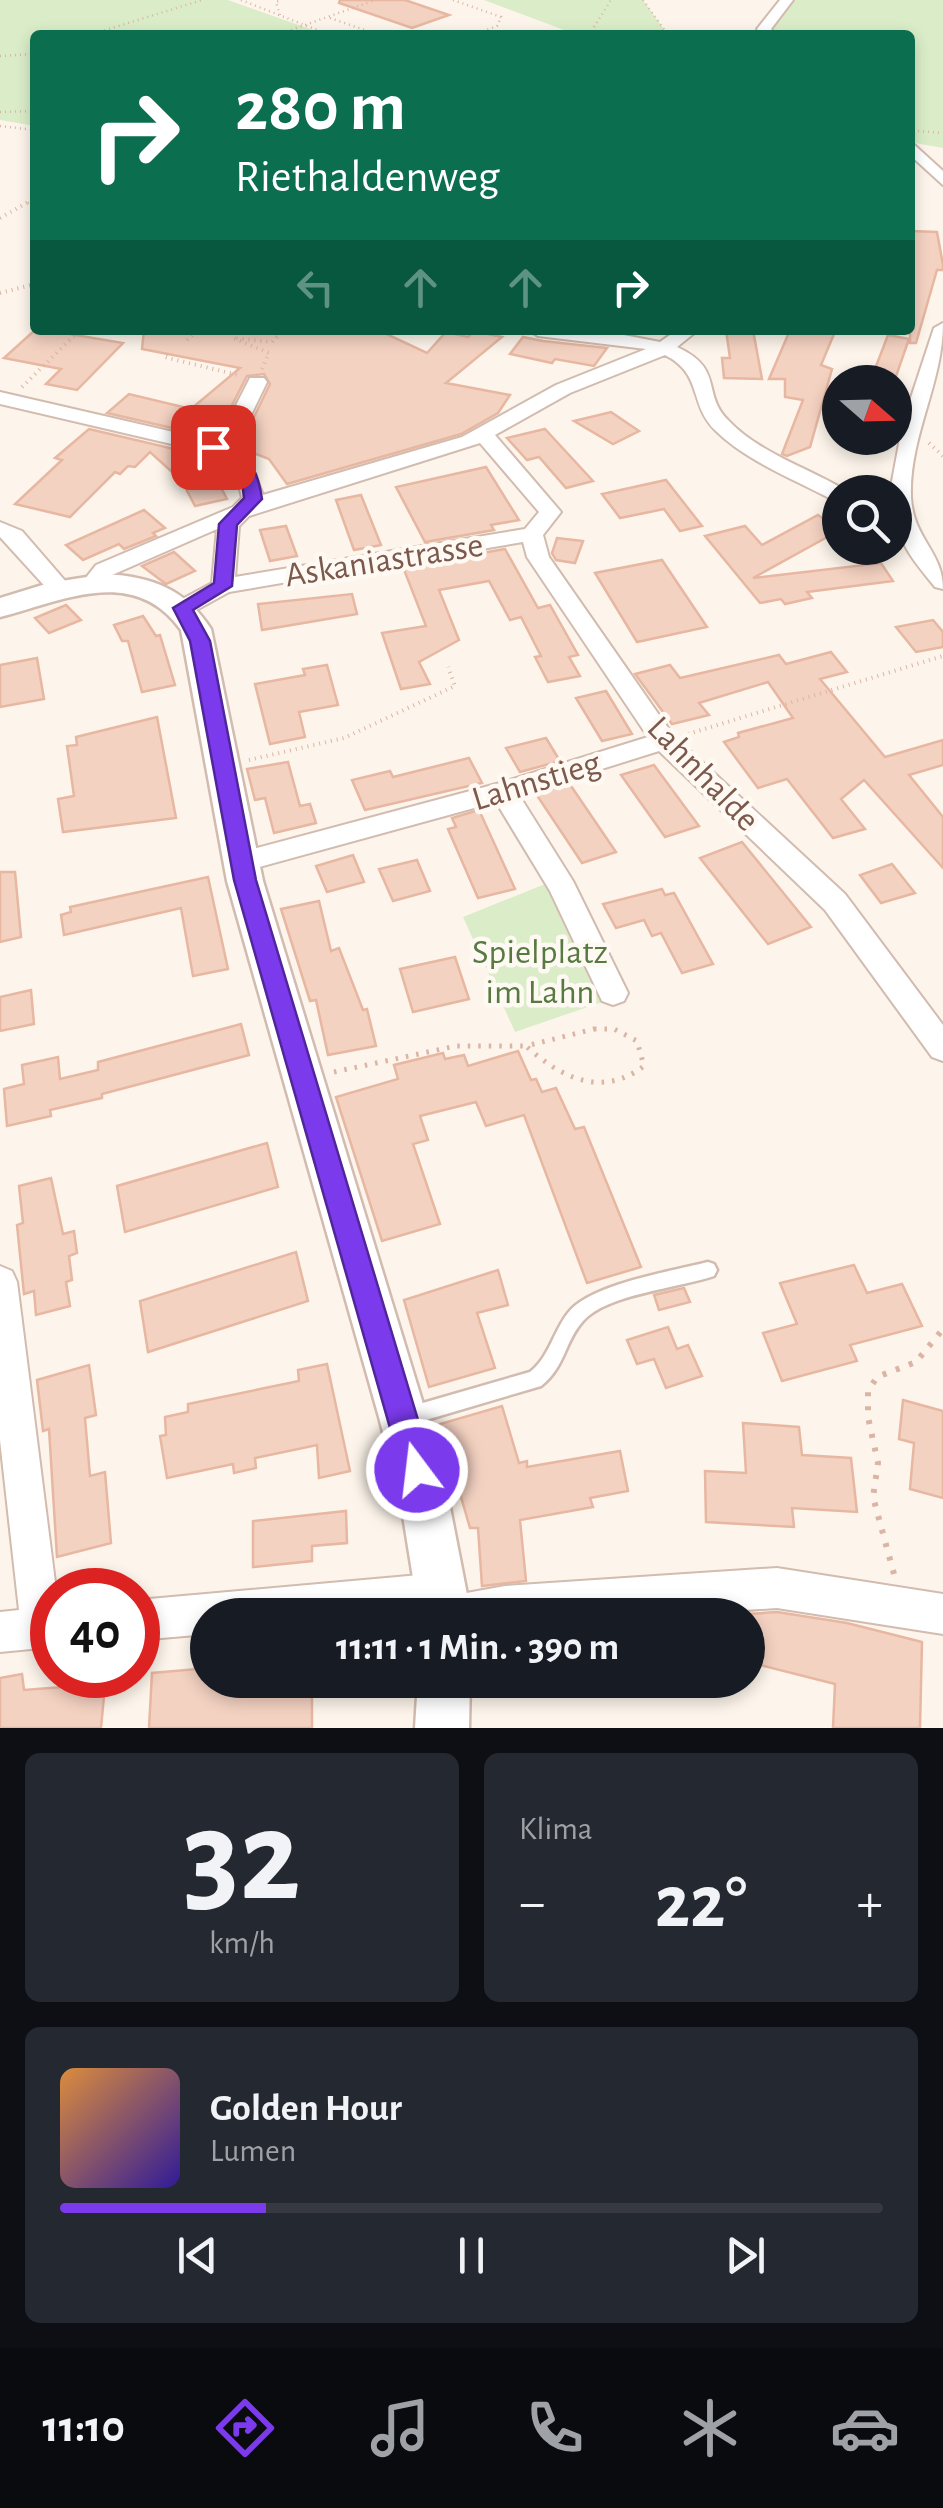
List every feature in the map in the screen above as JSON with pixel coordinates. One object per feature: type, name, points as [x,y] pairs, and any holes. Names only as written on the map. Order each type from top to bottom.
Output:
[{"type":"street","points":[[765,30],[787,0]]},
{"type":"street","points":[[915,151],[941,177]]},
{"type":"street","points":[[904,475],[943,328]]},
{"type":"street","points":[[579,335],[636,342],[686,358],[698,368],[708,410],[724,428],[822,485]]},
{"type":"street","points":[[0,608],[75,586],[241,511],[484,435],[563,389],[662,350],[682,335]]},
{"type":"street","points":[[213,447],[240,415],[256,378]]},
{"type":"street","points":[[4,399],[213,447],[238,460],[249,472],[253,499],[228,524],[223,586]]},
{"type":"street","points":[[484,435],[550,512],[532,534]]},
{"type":"street","points":[[0,529],[75,586],[145,589],[182,608],[200,641],[241,862],[302,1083],[403,1417],[447,1598]]},
{"type":"street","name":"Askaniastrasse","points":[[182,608],[223,586],[532,534]]},
{"type":"street","name":"Lahnhalde","points":[[532,534],[538,556],[664,741],[836,902],[943,1048]]},
{"type":"street","points":[[912,542],[943,582]]},
{"type":"street","name":"Lahnstieg","points":[[241,862],[503,791],[664,741]]},
{"type":"street","points":[[503,791],[563,888],[613,994]]},
{"type":"street","points":[[0,1282],[39,1568]]},
{"type":"street","points":[[626,1598],[777,1588],[924,1610]]},
{"type":"street","points":[[160,1619],[190,1618]]},
{"type":"street","points":[[0,1632],[30,1629]]},
{"type":"street","points":[[442,1728],[443,1698]]},
{"type":"lane","points":[[403,1417],[535,1380],[552,1368],[577,1314],[595,1302],[708,1270]]},
{"type":"path","points":[[106,30],[202,0]]},
{"type":"path","points":[[241,0],[316,30]]},
{"type":"path","points":[[280,0],[276,2],[280,14]]},
{"type":"path","points":[[290,30],[376,0]]},
{"type":"path","points":[[453,0],[500,17],[497,26],[487,30]]},
{"type":"path","points":[[592,30],[611,0]]},
{"type":"path","points":[[643,0],[664,30]]},
{"type":"path","points":[[328,17],[365,30]]},
{"type":"path","points":[[0,56],[30,54]]},
{"type":"path","points":[[0,112],[30,111]]},
{"type":"path","points":[[0,126],[30,129]]},
{"type":"path","points":[[915,130],[943,133]]},
{"type":"path","points":[[0,218],[30,202]]},
{"type":"path","points":[[0,292],[30,285]]},
{"type":"path","points":[[4,399],[74,335]]},
{"type":"path","points":[[187,340],[192,335]]},
{"type":"path","points":[[167,354],[164,357],[180,363],[256,378],[265,374],[262,368],[270,355],[233,338],[272,342],[278,335]]},
{"type":"path","points":[[664,741],[943,656]]},
{"type":"path","points":[[222,766],[344,738],[456,686],[448,667]]},
{"type":"path","points":[[302,1083],[329,1073],[456,1046],[526,1046],[594,1029],[614,1029],[637,1041],[644,1066],[629,1081],[600,1086],[550,1069],[526,1046]]},
{"type":"path","points":[[924,1610],[874,1497],[878,1463],[868,1417],[868,1391],[877,1377],[908,1370],[927,1354],[943,1329]]},
{"type":"green space","points":[[0,0],[228,0],[313,30],[30,30],[30,125],[0,120]]},
{"type":"green space","points":[[484,0],[643,0],[664,30],[564,30]]},
{"type":"green space","points":[[787,0],[943,0],[943,148],[915,143],[915,30],[764,29]]},
{"type":"green space","name":"Spielplatz im Lahn","points":[[550,882],[608,1000],[515,1032],[463,917]]},
{"type":"building","points":[[405,0],[449,15],[412,28],[339,3]]},
{"type":"building","points":[[915,231],[937,232],[943,270],[937,270],[916,343],[910,343],[910,335],[915,335]]},
{"type":"building","points":[[30,335],[76,335],[123,343],[77,390],[46,384],[61,369],[4,358]]},
{"type":"building","points":[[143,335],[389,335],[427,353],[443,335],[493,335],[502,337],[446,383],[510,395],[498,413],[461,434],[287,484],[269,459],[231,444],[254,417],[270,384],[264,374],[247,376],[229,411],[207,436],[107,413],[129,394],[191,409],[240,368],[142,349]]},
{"type":"building","points":[[727,335],[754,335],[762,379],[724,378],[722,358],[730,358]]},
{"type":"building","points":[[788,335],[834,335],[821,365],[822,404],[810,447],[787,456],[782,454],[803,400],[785,397],[785,379],[769,379]]},
{"type":"building","points":[[888,335],[909,339],[900,365],[877,365]]},
{"type":"building","points":[[523,337],[607,348],[594,366],[555,359],[552,363],[510,354]]},
{"type":"building","points":[[611,412],[639,431],[613,444],[574,421]]},
{"type":"building","points":[[89,429],[204,456],[227,499],[195,506],[182,481],[150,452],[135,467],[128,466],[120,474],[115,472],[70,517],[15,504],[62,460],[55,458]]},
{"type":"building","points":[[545,429],[593,481],[566,488],[539,457],[527,460],[507,438]]},
{"type":"building","points":[[486,467],[519,520],[491,525],[494,530],[425,542],[396,487]]},
{"type":"building","points":[[666,480],[702,526],[680,531],[664,509],[620,518],[602,494]]},
{"type":"building","points":[[361,495],[381,545],[354,550],[336,500]]},
{"type":"building","points":[[144,510],[165,528],[153,533],[156,536],[124,549],[119,544],[83,560],[66,545]]},
{"type":"building","points":[[818,515],[822,518],[822,540],[753,578],[882,565],[893,581],[807,592],[812,598],[785,604],[781,599],[760,603],[705,536],[745,526],[762,545]]},
{"type":"building","points":[[286,526],[297,556],[270,561],[260,530]]},
{"type":"building","points":[[557,538],[583,541],[575,563],[556,560],[552,553]]},
{"type":"building","points":[[505,549],[538,608],[550,605],[578,655],[569,657],[580,676],[548,682],[535,657],[541,656],[521,617],[510,620],[489,581],[439,590],[459,640],[419,662],[430,684],[401,689],[382,633],[426,626],[403,567]]},
{"type":"building","points":[[174,552],[195,571],[166,584],[142,566]]},
{"type":"building","points":[[662,560],[707,627],[637,642],[595,573]]},
{"type":"building","points":[[352,594],[357,614],[262,630],[258,604]]},
{"type":"building","points":[[66,605],[81,620],[49,633],[35,618]]},
{"type":"building","points":[[143,616],[156,636],[160,635],[175,685],[142,692],[128,641],[122,641],[114,625]]},
{"type":"building","points":[[933,620],[943,632],[943,647],[916,652],[896,627]]},
{"type":"building","points":[[831,652],[847,672],[820,679],[885,757],[943,740],[943,765],[909,775],[943,817],[943,868],[864,780],[841,799],[865,829],[833,838],[787,779],[758,788],[724,742],[739,737],[738,733],[793,718],[768,682],[699,703],[709,715],[672,724],[635,674],[670,665],[680,678],[779,655],[786,664]]},
{"type":"building","points":[[37,658],[44,699],[0,707],[0,665]]},
{"type":"building","points":[[327,665],[338,705],[299,712],[305,737],[270,744],[255,684],[305,675],[303,669]]},
{"type":"building","points":[[606,691],[632,734],[602,741],[576,698]]},
{"type":"building","points":[[157,717],[176,818],[63,832],[58,799],[74,796],[67,746],[77,745],[76,737]]},
{"type":"building","points":[[546,738],[560,761],[520,772],[506,748]]},
{"type":"building","points":[[469,758],[482,783],[365,810],[352,780],[390,771],[393,777]]},
{"type":"building","points":[[288,762],[300,806],[310,804],[316,823],[274,833],[265,798],[255,800],[247,769]]},
{"type":"building","points":[[654,765],[699,826],[665,837],[621,775]]},
{"type":"building","points":[[569,783],[616,852],[582,863],[536,794]]},
{"type":"building","points":[[479,810],[515,889],[478,898],[448,829],[456,827],[452,818]]},
{"type":"building","points":[[742,842],[811,927],[768,944],[700,858]]},
{"type":"building","points":[[353,855],[364,882],[327,892],[316,866]]},
{"type":"building","points":[[417,860],[430,891],[393,901],[379,869]]},
{"type":"building","points":[[892,864],[915,893],[881,903],[860,875]]},
{"type":"building","points":[[0,872],[15,872],[21,937],[0,942]]},
{"type":"building","points":[[208,877],[228,969],[193,976],[181,908],[64,935],[61,915],[71,912],[70,907]]},
{"type":"building","points":[[662,889],[665,895],[674,893],[713,964],[682,973],[661,933],[652,936],[644,920],[616,928],[603,904]]},
{"type":"building","points":[[319,901],[331,951],[339,948],[363,1010],[367,1009],[376,1046],[328,1055],[316,1000],[310,1001],[281,909]]},
{"type":"building","points":[[455,957],[469,999],[413,1012],[400,969]]},
{"type":"building","points":[[31,990],[34,1024],[0,1031],[0,997]]},
{"type":"building","points":[[241,1024],[249,1055],[102,1094],[102,1098],[50,1110],[51,1116],[7,1126],[4,1089],[24,1084],[22,1065],[58,1057],[60,1079],[98,1070],[98,1062]]},
{"type":"building","points":[[518,1051],[531,1080],[536,1079],[542,1092],[556,1088],[575,1129],[584,1127],[641,1267],[587,1283],[524,1115],[486,1126],[476,1102],[420,1116],[428,1140],[413,1144],[440,1224],[382,1241],[336,1097],[398,1079],[394,1065],[443,1053],[445,1059],[464,1055],[468,1066]]},
{"type":"building","points":[[267,1143],[278,1187],[125,1232],[117,1186]]},
{"type":"building","points":[[51,1178],[63,1234],[74,1231],[77,1253],[69,1256],[72,1280],[66,1282],[70,1306],[36,1315],[34,1291],[24,1294],[17,1225],[23,1223],[19,1186]]},
{"type":"building","points":[[296,1252],[308,1301],[148,1352],[140,1301]]},
{"type":"building","points":[[854,1265],[867,1293],[902,1284],[922,1326],[850,1345],[857,1361],[782,1381],[763,1333],[797,1324],[780,1283]]},
{"type":"building","points":[[498,1270],[508,1305],[477,1313],[495,1368],[429,1387],[404,1300]]},
{"type":"building","points":[[684,1288],[690,1302],[659,1310],[654,1295]]},
{"type":"building","points":[[668,1327],[677,1349],[688,1345],[702,1376],[666,1388],[654,1359],[637,1364],[627,1340]]},
{"type":"building","points":[[327,1364],[350,1471],[319,1478],[317,1445],[255,1458],[256,1468],[234,1473],[233,1464],[167,1478],[160,1436],[166,1435],[165,1417],[188,1412],[188,1404],[299,1381],[298,1370]]},
{"type":"building","points":[[89,1365],[96,1415],[85,1418],[90,1476],[105,1472],[111,1543],[57,1557],[49,1429],[43,1431],[37,1380]]},
{"type":"building","points":[[903,1400],[943,1411],[943,1498],[910,1489],[914,1443],[899,1439]]},
{"type":"building","points":[[502,1406],[519,1463],[527,1461],[527,1467],[620,1451],[628,1491],[590,1498],[593,1507],[520,1520],[526,1581],[482,1586],[478,1528],[470,1528],[440,1424]]},
{"type":"building","points":[[743,1423],[799,1427],[802,1455],[851,1458],[857,1512],[792,1508],[794,1527],[706,1522],[705,1471],[746,1473]]},
{"type":"building","points":[[346,1511],[347,1543],[312,1546],[312,1561],[253,1567],[253,1521]]},
{"type":"building","points":[[765,1613],[847,1623],[922,1642],[920,1728],[833,1728],[835,1684],[765,1666]]},
{"type":"building","points":[[190,1670],[190,1698],[312,1698],[312,1728],[149,1728],[151,1698],[160,1698],[160,1672]]},
{"type":"building","points":[[22,1674],[24,1690],[30,1690],[30,1698],[104,1698],[101,1728],[0,1728],[0,1678]]},
{"type":"route","points":[[213,447],[238,460],[249,472],[253,499],[228,524],[223,586],[182,608],[200,641],[245,880],[417,1470]]}]
